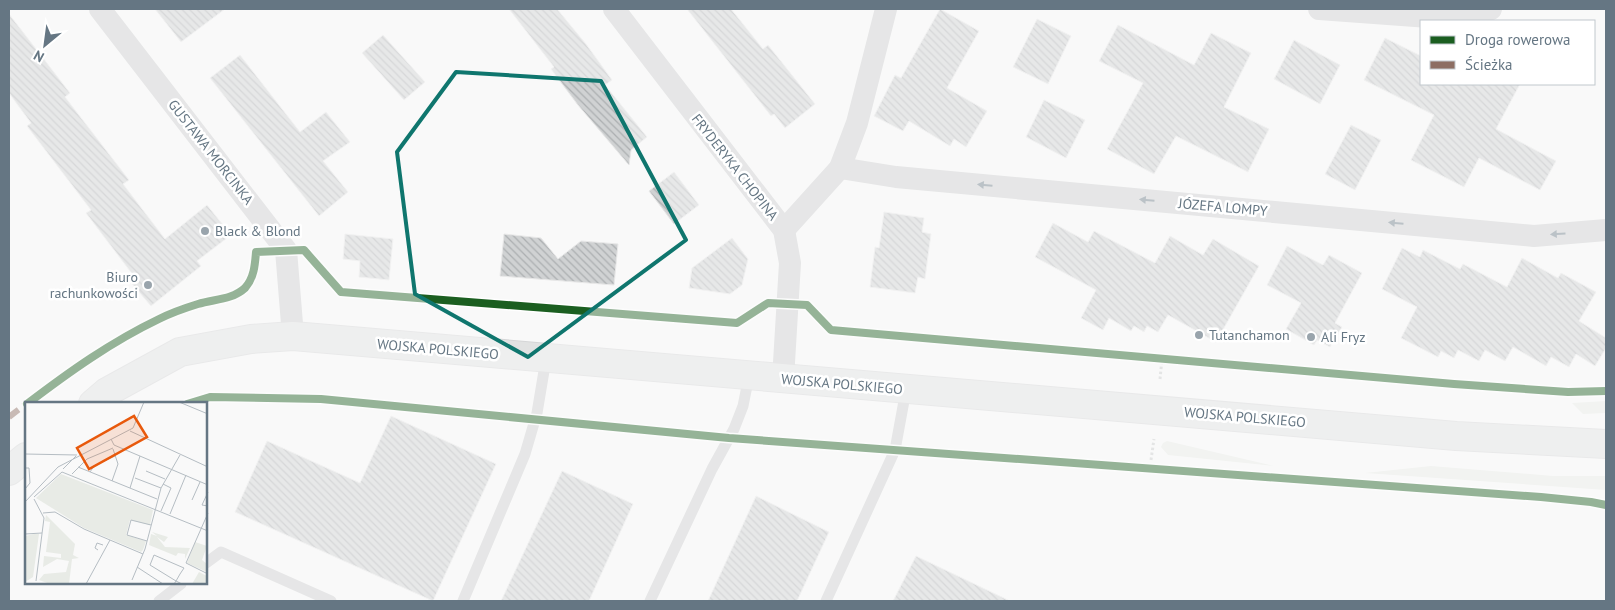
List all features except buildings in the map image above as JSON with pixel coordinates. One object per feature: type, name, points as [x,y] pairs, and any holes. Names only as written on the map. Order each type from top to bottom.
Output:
[{"type":"street","name":"GUSTAWA MORCINKA","points":[[100,9],[286,250],[293,336]]},
{"type":"street","name":"FRYDERYKA CHOPINA","points":[[614,9],[784,230],[790,263],[783,379]]},
{"type":"street","points":[[784,230],[840,168],[857,123],[886,9]]},
{"type":"street","points":[[1319,9],[1429,17],[1468,17],[1491,9]]},
{"type":"street","name":"JÓZEFA LOMPY","points":[[840,168],[896,177],[1534,236],[1606,230]]},
{"type":"street","name":"WOJSKA POLSKIEGO","points":[[95,402],[107,392],[180,352],[251,339],[293,336],[1456,436],[1606,444]]},
{"type":"street","points":[[9,471],[25,458]]},
{"type":"lane","points":[[463,601],[525,454],[537,413],[546,359]]},
{"type":"lane","points":[[650,601],[712,469],[734,429],[743,406],[749,376]]},
{"type":"lane","points":[[826,601],[895,450],[906,390]]},
{"type":"lane","points":[[208,562],[221,552],[331,601]]},
{"type":"lane","points":[[159,601],[180,585]]},
{"type":"path","points":[[1160,378],[1162,360]]},
{"type":"path","points":[[1151,460],[1154,439]]},
{"type":"highlighted area","points":[[456,72],[601,81],[686,240],[528,357],[415,294],[397,152]]},
{"type":"shaded area","points":[[1606,401],[1606,413],[1583,414],[1572,403]]},
{"type":"shaded area","points":[[1167,441],[1274,466],[1168,455],[1161,447]]},
{"type":"shaded area","points":[[1431,466],[1553,476],[1606,476],[1606,490],[1365,473]]},
{"type":"marked path","points":[[9,417],[25,405]]},
{"type":"cycle path","points":[[30,402],[91,358],[141,328],[183,309],[229,297],[240,292],[245,288],[252,276],[256,252],[304,250],[341,292],[737,323],[768,303],[807,305],[831,330],[1454,384],[1568,392],[1606,391]]},
{"type":"cycle path","points":[[194,402],[210,397],[321,399],[729,438],[1541,497],[1606,505]]},
{"type":"place","name":"Black & Blond","points":[[205,231]]},
{"type":"place","name":"Biuro rachunkowości","points":[[148,285]]},
{"type":"place","name":"Tutanchamon","points":[[1199,335]]},
{"type":"place","name":"Ali Fryz","points":[[1311,337]]}]
